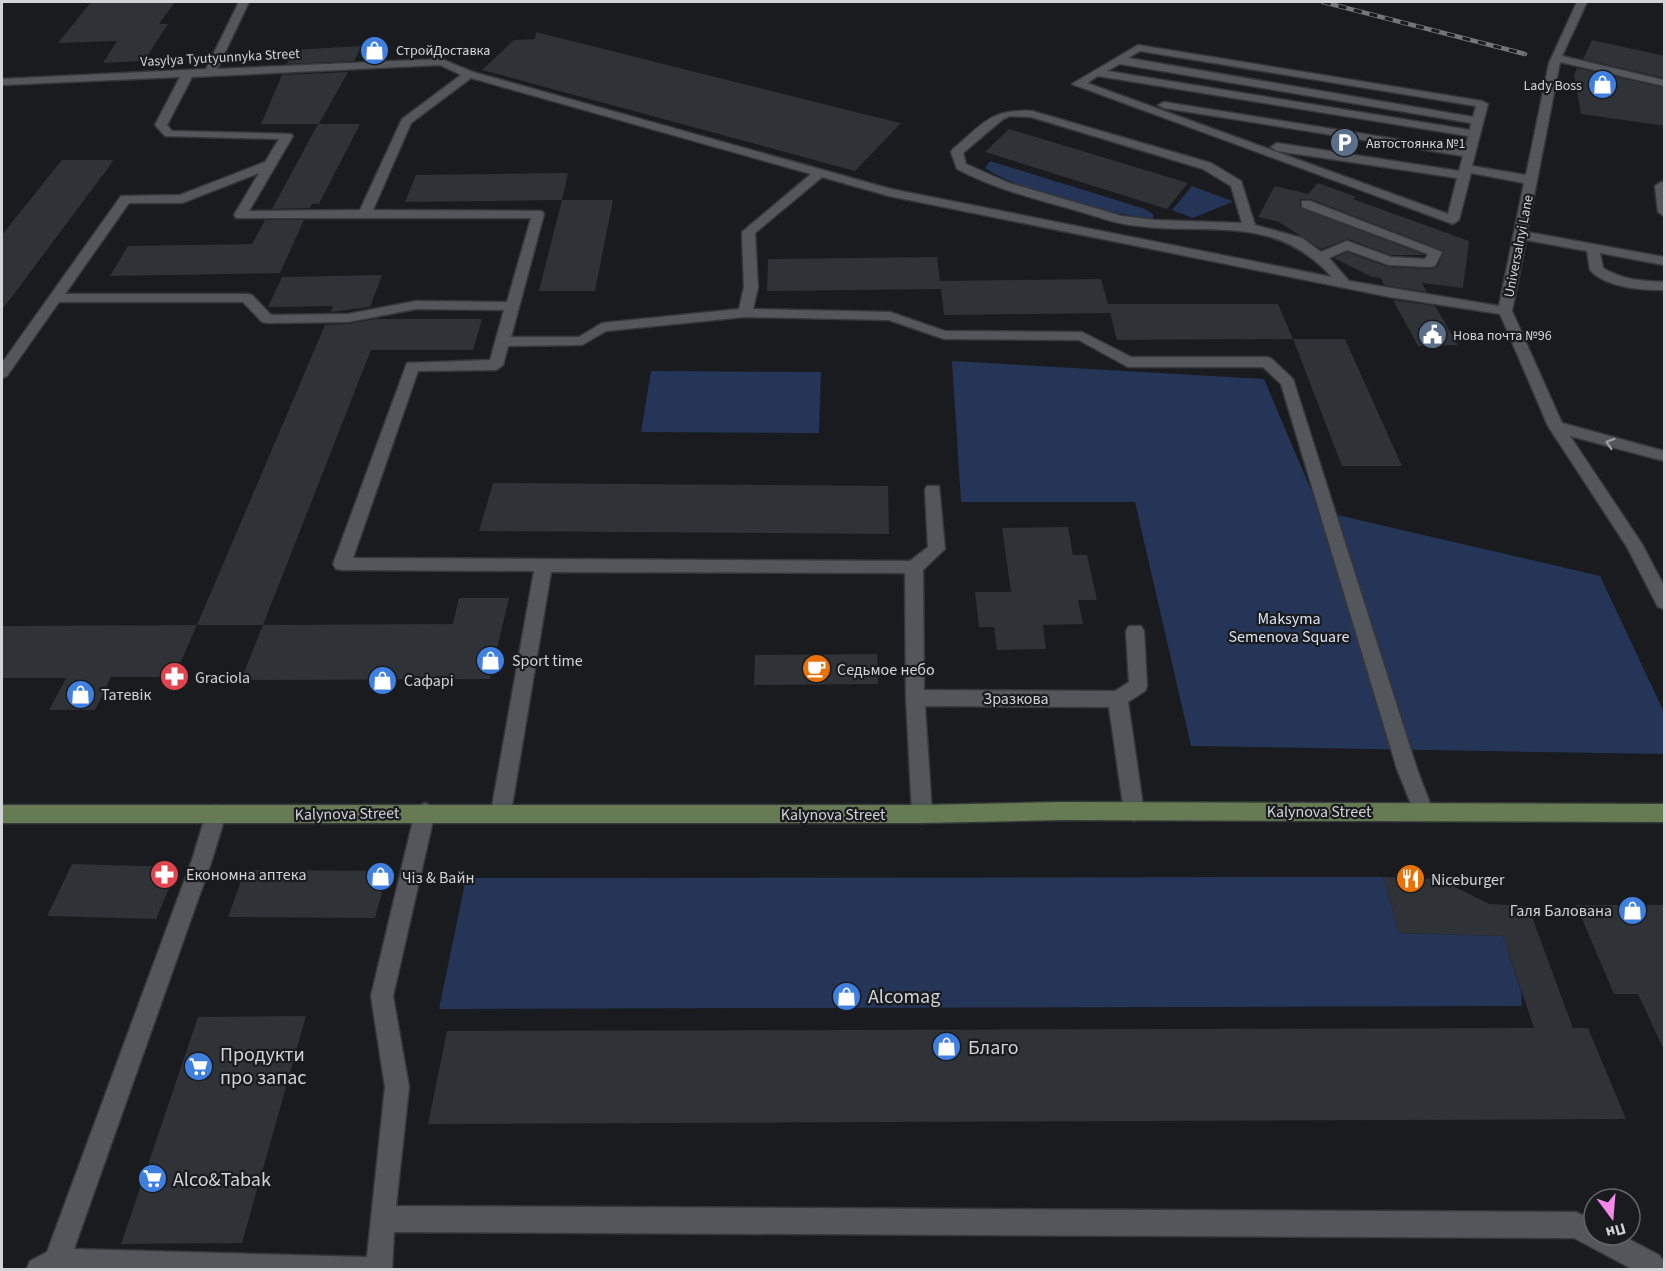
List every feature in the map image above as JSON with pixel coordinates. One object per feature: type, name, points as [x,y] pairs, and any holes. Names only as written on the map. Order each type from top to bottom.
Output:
[{"type":"main road","name":"Kalynova Street","points":[[2,814],[501,812],[922,814],[1423,811],[1665,813]]},
{"type":"street","points":[[210,72],[244,2]]},
{"type":"street","name":"Universalnyi Lane","points":[[1582,2],[1556,58],[1505,311],[1556,426],[1634,544],[1665,602]]},
{"type":"street","points":[[1138,48],[1482,104],[1453,220],[1078,84],[1118,60],[1138,48]]},
{"type":"street","points":[[1556,58],[1665,83]]},
{"type":"street","points":[[1118,60],[1478,121]]},
{"type":"street","name":"Vasylya Tyutyunnyka Street","points":[[2,82],[441,62],[469,74]]},
{"type":"street","points":[[1097,73],[1475,134]]},
{"type":"street","points":[[188,74],[161,125],[169,134],[287,136],[240,215],[538,214],[496,365],[412,366],[342,564],[914,567],[937,549],[933,490]]},
{"type":"street","points":[[365,214],[406,121],[469,74],[818,174],[889,192],[1344,284],[1505,311]]},
{"type":"street","points":[[1124,99],[1470,154]]},
{"type":"street","points":[[1250,229],[1237,184],[1207,166],[1032,114],[1009,113],[999,117],[957,152],[961,166],[971,171],[1032,194],[1132,222],[1250,229],[1264,229],[1298,241],[1319,258],[1344,284]]},
{"type":"street","points":[[1238,141],[1531,180]]},
{"type":"street","points":[[2,373],[125,199],[182,199],[270,164]]},
{"type":"street","points":[[746,313],[751,287],[747,232],[818,174]]},
{"type":"street","points":[[1661,186],[1665,212]]},
{"type":"street","points":[[1306,204],[1435,252],[1430,263],[1389,261],[1347,245]]},
{"type":"street","points":[[1319,258],[1347,245],[1360,224]]},
{"type":"street","points":[[1520,235],[1665,261]]},
{"type":"street","points":[[1593,249],[1597,270],[1602,274],[1610,278],[1665,286]]},
{"type":"street","points":[[55,298],[247,298],[267,319],[348,318],[416,305],[512,306]]},
{"type":"street","points":[[502,342],[582,341],[602,327],[746,313],[890,316],[944,335],[1082,336],[1128,362],[1267,362],[1288,382],[1407,769],[1423,811]]},
{"type":"street","points":[[1556,426],[1663,457]]},
{"type":"street","points":[[501,812],[544,565]]},
{"type":"street","points":[[914,567],[915,698],[922,814]]},
{"type":"street","points":[[1134,812],[1126,770],[1118,699],[1138,686],[1135,631]]},
{"type":"street","name":"Зразкова","points":[[915,698],[1118,699]]},
{"type":"street","points":[[216,814],[202,860],[48,1265],[378,1269],[397,1087],[382,996],[425,812]]},
{"type":"street","points":[[382,1219],[1576,1226],[1582,1229]]},
{"type":"street","points":[[1617,1247],[1650,1264],[1655,1269]]},
{"type":"green space","points":[[990,161],[1145,209],[1153,214],[1153,219],[1090,206],[1019,185],[985,168]]},
{"type":"green space","points":[[1192,186],[1232,202],[1193,218],[1172,210]]},
{"type":"green space","name":"Maksyma Semenova Square","points":[[952,361],[1264,379],[1320,511],[1600,576],[1664,712],[1664,754],[1191,746],[1135,502],[961,502]]},
{"type":"green space","points":[[651,371],[821,372],[819,433],[641,432]]},
{"type":"green space","points":[[1383,877],[1399,933],[1503,936],[1521,991],[1522,1006],[439,1009],[466,878]]},
{"type":"building","points":[[91,2],[175,2],[159,24],[168,24],[144,61],[103,63],[117,41],[58,43]]},
{"type":"building","points":[[536,32],[901,123],[855,171],[482,70],[514,40],[535,39]]},
{"type":"building","points":[[1592,40],[1665,56],[1665,78],[1583,59]]},
{"type":"building","points":[[362,46],[354,61],[287,64],[293,50]]},
{"type":"building","points":[[1577,68],[1665,88],[1665,126],[1581,114],[1574,75]]},
{"type":"building","points":[[348,72],[319,124],[360,124],[319,204],[312,204],[310,208],[272,209],[318,124],[261,124],[282,75]]},
{"type":"building","points":[[1009,129],[1188,183],[1167,209],[985,152]]},
{"type":"building","points":[[62,160],[114,160],[2,310],[2,235]]},
{"type":"building","points":[[568,173],[562,200],[405,202],[416,175]]},
{"type":"building","points":[[1318,183],[1356,197],[1353,199],[1469,241],[1463,288],[1422,283],[1427,292],[1384,285],[1381,278],[1372,277],[1334,258],[1347,252],[1388,267],[1430,269],[1437,267],[1444,251],[1311,199],[1300,199],[1300,208],[1425,255],[1391,255],[1348,239],[1321,249],[1279,222],[1258,217],[1275,186],[1308,194]]},
{"type":"building","points":[[562,200],[613,200],[595,291],[539,291]]},
{"type":"building","points":[[265,220],[304,220],[280,273],[110,276],[128,246],[252,244]]},
{"type":"building","points":[[937,257],[940,281],[1101,279],[1108,304],[1278,304],[1293,339],[1117,340],[1110,313],[944,315],[941,289],[767,291],[768,259]]},
{"type":"building","points":[[382,275],[370,307],[331,312],[333,306],[268,307],[282,277]]},
{"type":"building","points":[[1393,300],[1435,306],[1458,345],[1418,346]]},
{"type":"building","points":[[375,319],[482,319],[473,350],[371,350],[263,625],[197,625],[325,325]]},
{"type":"building","points":[[1293,339],[1345,339],[1402,466],[1342,466]]},
{"type":"building","points":[[493,483],[888,486],[889,534],[479,531]]},
{"type":"building","points":[[1068,527],[1073,555],[1087,555],[1097,600],[1078,600],[1083,624],[1043,625],[1046,649],[997,650],[994,627],[979,627],[975,592],[1011,592],[1002,528]]},
{"type":"building","points":[[459,598],[509,598],[490,679],[241,680],[263,625],[453,624]]},
{"type":"building","points":[[197,625],[174,677],[111,677],[95,710],[49,710],[66,678],[2,678],[2,626]]},
{"type":"building","name":"Седьмое небо","points":[[877,654],[878,684],[754,685],[755,655]]},
{"type":"building","points":[[72,864],[178,867],[156,919],[47,916]]},
{"type":"building","points":[[245,870],[388,871],[375,918],[228,917]]},
{"type":"building","points":[[1383,877],[1439,879],[1489,904],[1528,906],[1573,1028],[1588,1028],[1626,1119],[428,1124],[447,1031],[1534,1028],[1503,936],[1399,933]]},
{"type":"building","points":[[1576,905],[1665,905],[1665,1052],[1638,994],[1614,994]]},
{"type":"building","points":[[306,1016],[242,1243],[121,1244],[198,1017]]},
{"type":"railway","points":[[1323,2],[1525,54]]},
{"type":"place","name":"СтройДоставка","points":[[375,50]]},
{"type":"place","name":"Lady Boss","points":[[1603,85]]},
{"type":"place","name":"Автостоянка №1","points":[[1345,143]]},
{"type":"place","name":"Нова почта №96","points":[[1432,335]]},
{"type":"place","name":"Sport time","points":[[491,660]]},
{"type":"place","name":"Седьмое небо","points":[[816,669]]},
{"type":"place","name":"Graciola","points":[[174,677]]},
{"type":"place","name":"Сафарі","points":[[383,680]]},
{"type":"place","name":"Татевік","points":[[80,694]]},
{"type":"place","name":"Економна аптека","points":[[165,874]]},
{"type":"place","name":"Чіз & Вайн","points":[[381,877]]},
{"type":"place","name":"Niceburger","points":[[1410,879]]},
{"type":"place","name":"Галя Балована","points":[[1633,910]]},
{"type":"place","name":"Alcomag","points":[[847,996]]},
{"type":"place","name":"Благо","points":[[947,1047]]},
{"type":"place","name":"Продукти про запас","points":[[199,1066]]},
{"type":"place","name":"Alco&Tabak","points":[[152,1179]]}]
